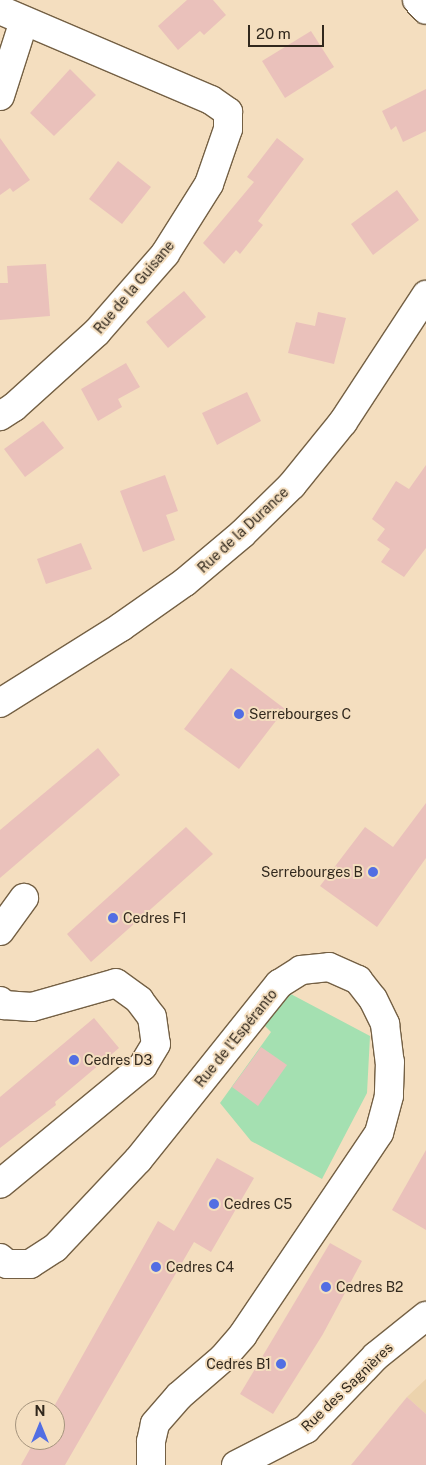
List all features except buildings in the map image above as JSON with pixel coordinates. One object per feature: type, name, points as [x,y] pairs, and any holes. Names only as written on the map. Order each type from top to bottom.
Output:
[{"type":"street","points":[[417,0],[426,10]]},
{"type":"street","points":[[0,96],[12,15]]},
{"type":"street","name":"Rue de la Guisane","points":[[0,416],[14,407],[97,332],[165,254],[209,184],[228,129],[228,112],[211,100],[12,15]]},
{"type":"street","name":"Rue de la Durance","points":[[0,702],[121,627],[185,582],[242,534],[292,485],[343,422],[426,295]]},
{"type":"street","points":[[0,931],[24,898]]},
{"type":"street","name":"Rue de l'Espéranto","points":[[0,1258],[7,1264],[30,1264],[55,1248],[138,1160],[279,984],[302,970],[329,967],[358,980],[373,999],[386,1024],[390,1062],[388,1096],[379,1133],[243,1335],[224,1358],[178,1396],[155,1424],[151,1442],[151,1465]]},
{"type":"street","points":[[0,1001],[4,1005],[32,1007],[116,983],[139,1000],[152,1017],[156,1044],[143,1066],[0,1184]]},
{"type":"street","name":"Rue des Sagnières","points":[[236,1465],[306,1429],[376,1356],[426,1316]]},
{"type":"shaded area","points":[[426,1379],[426,1414],[407,1397]]},
{"type":"green space","points":[[287,992],[370,1036],[367,1093],[322,1179],[251,1141],[220,1103],[271,1032],[262,1023]]},
{"type":"place","name":"Serrebourges C","points":[[239,714]]},
{"type":"place","name":"Serrebourges B","points":[[373,872]]},
{"type":"place","name":"Cedres F1","points":[[113,918]]},
{"type":"place","name":"Cedres D3","points":[[74,1060]]},
{"type":"place","name":"Cedres C5","points":[[214,1204]]},
{"type":"place","name":"Cedres C4","points":[[156,1267]]},
{"type":"place","name":"Cedres B2","points":[[326,1287]]},
{"type":"place","name":"Cedres B1","points":[[281,1364]]}]
